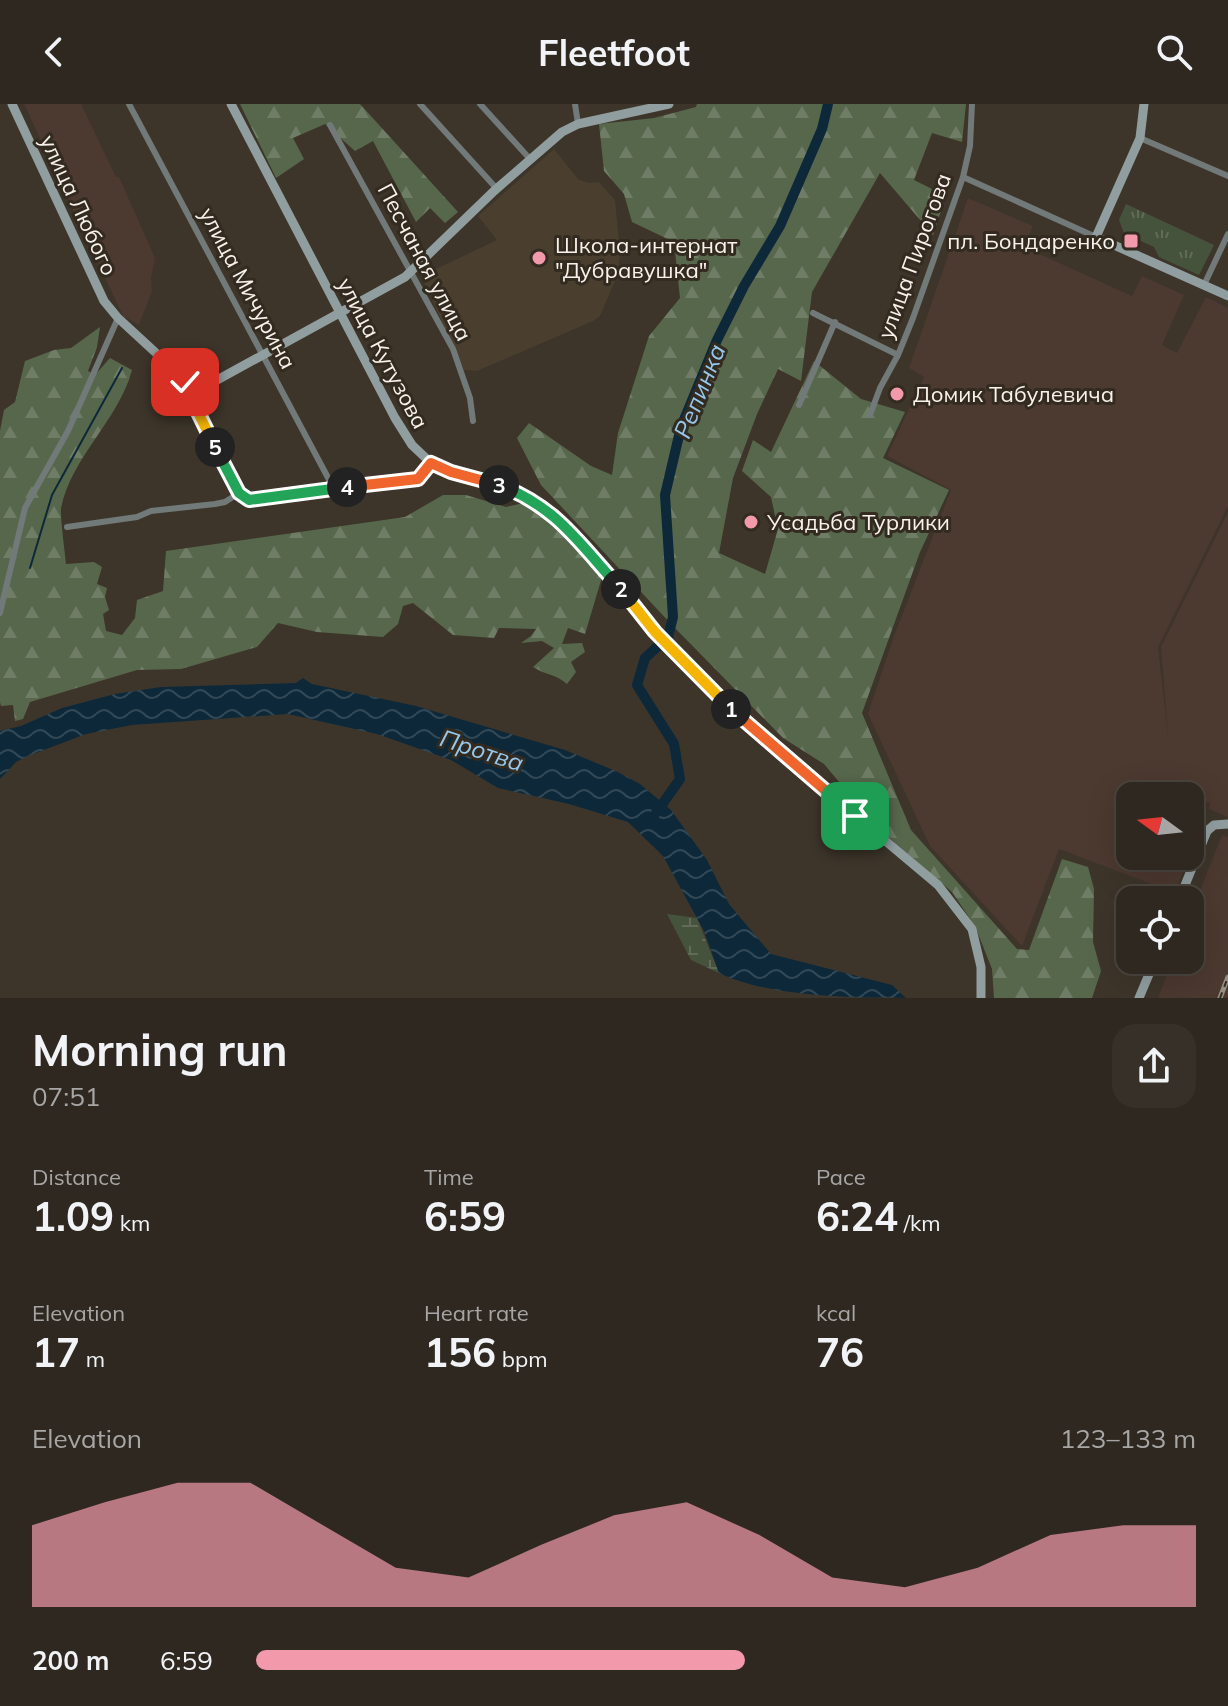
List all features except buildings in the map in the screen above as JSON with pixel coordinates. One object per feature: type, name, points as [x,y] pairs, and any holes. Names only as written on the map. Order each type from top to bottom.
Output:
[{"type":"main road","name":"улица Любого","points":[[12,104],[104,301],[118,318],[194,388]]},
{"type":"main road","name":"улица Кутузова","points":[[231,104],[412,445],[431,463],[524,494],[544,507],[597,560],[670,648],[744,722],[938,885],[972,929],[981,967],[981,998]]},
{"type":"main road","points":[[194,388],[208,385],[395,283],[562,132],[578,124],[669,104]]},
{"type":"main road","points":[[1144,104],[1140,138],[1096,237],[1228,296]]},
{"type":"main road","points":[[1185,886],[1207,831],[1214,825],[1228,824]]},
{"type":"main road","points":[[1139,998],[1149,974]]},
{"type":"street","name":"улица Мичурина","points":[[129,104],[334,489]]},
{"type":"street","points":[[420,104],[497,189]]},
{"type":"street","points":[[480,104],[530,159]]},
{"type":"street","points":[[575,104],[578,124]]},
{"type":"street","name":"улица Пирогова","points":[[870,415],[898,355],[963,177],[970,146],[972,104]]},
{"type":"street","name":"Песчаная улица","points":[[330,125],[453,349],[470,398],[473,421]]},
{"type":"street","points":[[1140,138],[1228,176]]},
{"type":"street","points":[[963,177],[1096,237]]},
{"type":"street","points":[[1204,285],[1228,234]]},
{"type":"street","points":[[813,313],[898,355]]},
{"type":"street","points":[[0,613],[25,508],[68,431],[118,318]]},
{"type":"street","points":[[799,405],[835,322]]},
{"type":"street","points":[[194,388],[192,400],[239,493],[249,500],[418,479],[431,463]]},
{"type":"street","points":[[67,527],[137,517],[151,511],[215,504],[239,493]]},
{"type":"shaded area","points":[[24,104],[81,104],[116,177],[119,177],[155,258],[152,291],[139,325],[123,316]]},
{"type":"shaded area","name":"Школа-интернат \"Дубравушка\"","points":[[554,149],[579,180],[599,182],[615,200],[620,252],[618,274],[600,316],[593,321],[477,371],[464,370],[421,276],[497,240],[478,216]]},
{"type":"shaded area","points":[[968,198],[1033,226],[1024,247],[1132,296],[1142,276],[1184,295],[1162,345],[1177,353],[1206,297],[1228,308],[1228,506],[1158,647],[1168,736],[1161,647],[1228,512],[1228,817],[1209,809],[1210,803],[1204,801],[1204,782],[1116,782],[1116,870],[1184,870],[1178,886],[1157,886],[1059,849],[1022,946],[930,846],[868,714],[894,636],[951,490],[887,456],[924,377],[909,368]]},
{"type":"shaded area","points":[[1222,835],[1228,837],[1228,998],[1158,998],[1167,974],[1204,974],[1202,886]]},
{"type":"green space","points":[[240,104],[360,104],[458,212],[445,223],[430,208],[416,222],[373,141],[355,151],[325,124],[293,138],[304,159],[276,178]]},
{"type":"green space","points":[[697,104],[966,104],[962,142],[932,133],[914,180],[946,196],[933,235],[880,173],[812,292],[801,381],[778,369],[733,478],[719,553],[765,574],[778,529],[771,497],[742,471],[753,440],[771,452],[814,361],[861,399],[905,412],[883,458],[949,490],[920,552],[862,713],[911,830],[1017,949],[1029,950],[1062,859],[1088,867],[1094,889],[1093,942],[1101,971],[1092,998],[994,998],[992,969],[975,926],[952,892],[877,827],[824,764],[783,738],[672,625],[541,485],[517,438],[529,423],[591,466],[612,475],[618,433],[649,336],[680,298],[674,242],[632,222],[624,194],[604,171],[599,124],[654,118],[696,107]]},
{"type":"green space","points":[[1126,204],[1214,245],[1199,275],[1159,257],[1154,247],[1124,233],[1119,220]]},
{"type":"green space","points":[[100,327],[88,371],[95,375],[110,358],[132,370],[117,406],[75,472],[61,512],[66,564],[94,562],[102,567],[97,584],[107,588],[105,597],[109,610],[103,614],[106,631],[122,635],[135,618],[137,600],[163,591],[166,551],[405,517],[443,495],[466,495],[506,507],[524,503],[539,511],[602,577],[585,634],[568,628],[562,644],[582,643],[585,652],[571,662],[576,672],[567,684],[533,667],[554,648],[542,641],[521,643],[536,629],[499,628],[494,638],[453,635],[413,603],[403,606],[398,624],[383,637],[317,632],[278,623],[257,647],[181,669],[137,670],[30,702],[23,719],[15,721],[13,705],[1,706],[0,702],[0,431],[4,410],[15,402],[25,361],[54,350],[71,348]]},
{"type":"green space","points":[[667,914],[697,918],[719,973],[691,960]]},
{"type":"water","name":"Протва","points":[[303,678],[312,684],[416,706],[565,750],[618,772],[640,784],[671,810],[707,860],[729,904],[771,954],[892,985],[906,998],[786,991],[739,981],[719,973],[704,931],[663,856],[628,822],[569,804],[498,788],[451,760],[377,734],[288,714],[132,725],[86,734],[28,756],[16,762],[0,779],[0,731],[21,726],[62,708],[115,694],[161,687],[296,683]]},
{"type":"waterway","name":"Репинка","points":[[656,813],[680,779],[674,744],[637,685],[645,658],[668,637],[673,617],[665,495],[681,427],[717,340],[744,286],[780,226],[822,129],[828,104]]},
{"type":"waterway","points":[[30,568],[52,495],[122,368]]},
{"type":"railway","points":[[1220,998],[1228,977]]},
{"type":"place","name":"пл. Бондаренко","points":[[1131,241]]},
{"type":"place","name":"Школа-интернат \"Дубравушка\"","points":[[539,258]]},
{"type":"place","name":"Домик Табулевича","points":[[897,394]]},
{"type":"place","name":"Усадьба Турлики","points":[[751,522]]},
{"type":"route","points":[[185,382],[194,388],[192,400],[239,493],[249,500],[418,479],[431,463],[524,494],[544,507],[597,560],[655,632],[744,722],[855,816]]}]
